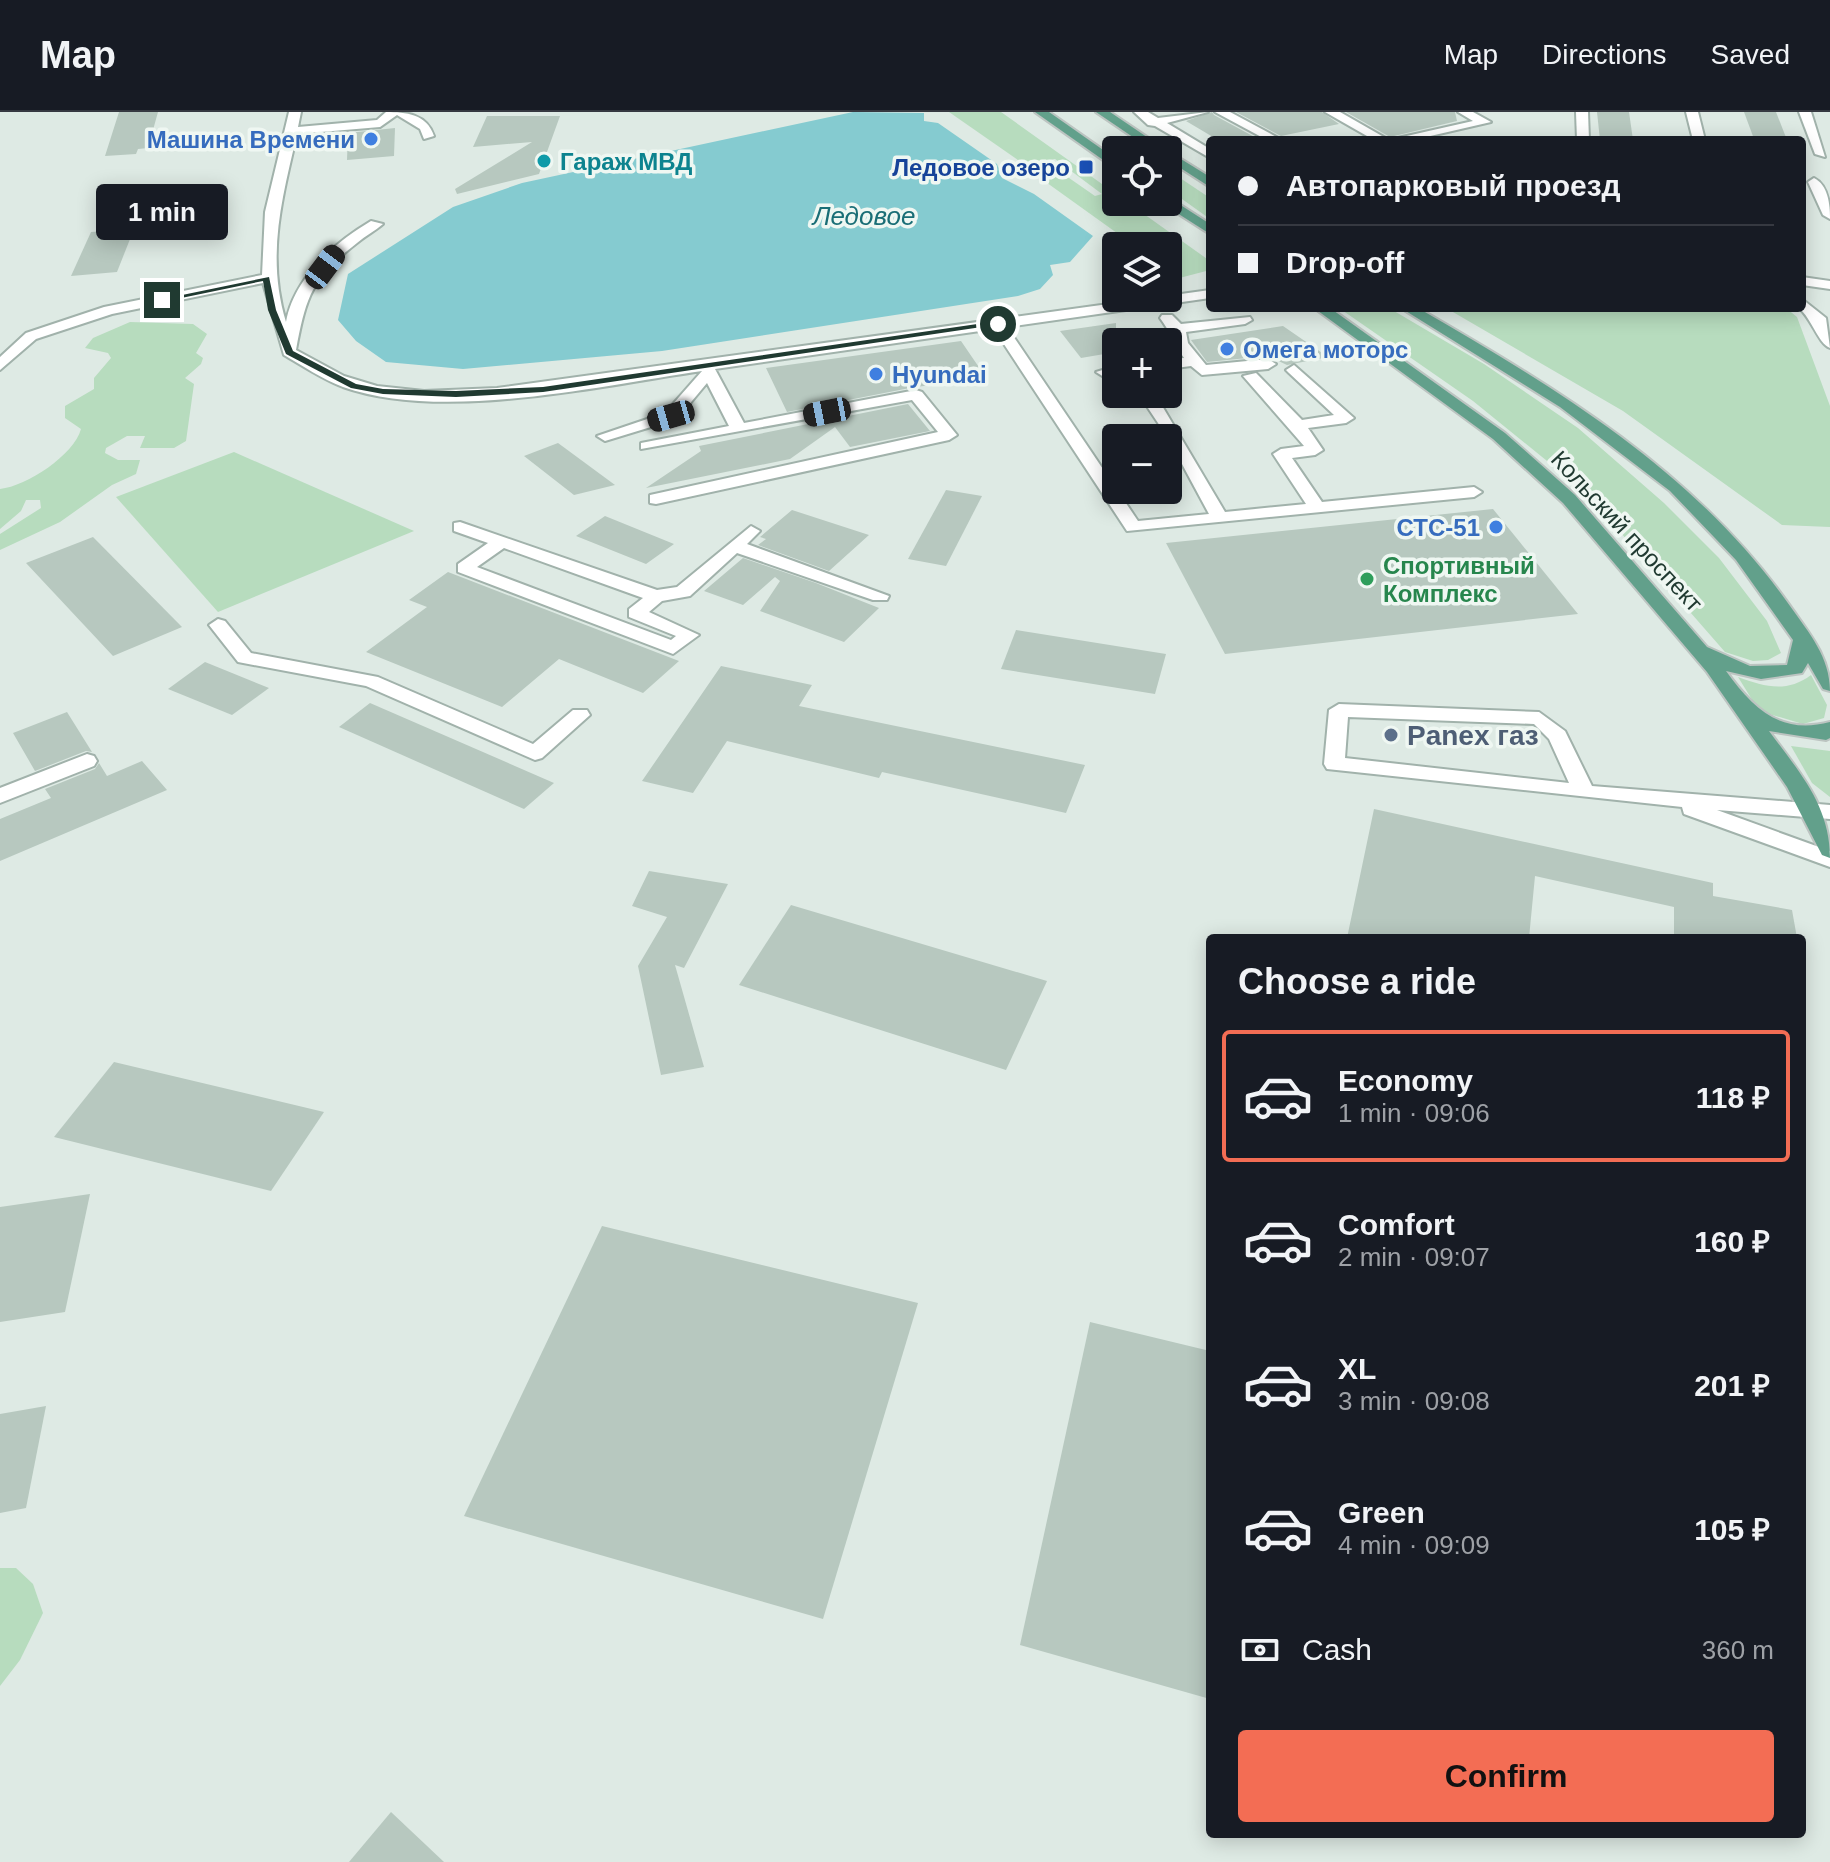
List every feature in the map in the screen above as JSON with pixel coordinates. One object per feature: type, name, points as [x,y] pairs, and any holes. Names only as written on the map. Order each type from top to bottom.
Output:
[{"type":"main road","points":[[1041,112],[1102,155]]},
{"type":"main road","points":[[1102,112],[1138,136]]},
{"type":"main road","points":[[1182,164],[1206,180]]},
{"type":"main road","points":[[1182,211],[1206,227]]},
{"type":"main road","name":"Кольский проспект","points":[[1327,312],[1499,436],[1569,499],[1696,644],[1823,818],[1830,850]]},
{"type":"main road","name":"Кольский проспект","points":[[1414,312],[1603,430],[1696,508],[1764,585],[1803,638],[1830,685]]},
{"type":"main road","points":[[1696,644],[1739,670],[1773,675],[1795,669],[1803,638]]},
{"type":"main road","points":[[1742,706],[1768,725],[1797,733],[1826,733],[1830,728]]},
{"type":"street","points":[[295,112],[293,131],[276,191],[267,278],[272,310],[289,352],[354,386],[383,391],[456,394],[543,389],[707,368],[1102,309]]},
{"type":"street","points":[[1140,112],[1206,152]]},
{"type":"street","points":[[1126,128],[1202,112]]},
{"type":"street","points":[[1221,112],[1268,136]]},
{"type":"street","points":[[1331,112],[1376,136]]},
{"type":"street","points":[[1415,136],[1485,122],[1464,112]]},
{"type":"street","points":[[1582,112],[1583,136]]},
{"type":"street","points":[[1692,112],[1698,136]]},
{"type":"street","points":[[1805,112],[1825,154]]},
{"type":"street","points":[[293,131],[405,116],[425,127],[428,136]]},
{"type":"street","points":[[1814,182],[1830,215]]},
{"type":"street","points":[[289,352],[296,307],[304,290],[348,240],[376,224]]},
{"type":"street","points":[[0,341],[31,336],[109,310],[267,278]]},
{"type":"street","points":[[1806,282],[1830,285]]},
{"type":"street","points":[[1182,298],[1206,295]]},
{"type":"street","points":[[1806,307],[1819,318],[1830,344]]},
{"type":"street","points":[[1162,312],[1177,328]]},
{"type":"street","points":[[1182,328],[1245,320]]},
{"type":"street","points":[[998,324],[1133,527],[1474,492]]},
{"type":"street","points":[[0,365],[31,336]]},
{"type":"street","points":[[1182,345],[1202,370],[1268,364]]},
{"type":"street","points":[[1182,362],[1195,361]]},
{"type":"street","points":[[707,368],[739,429]]},
{"type":"street","points":[[605,436],[671,416],[707,368]]},
{"type":"street","points":[[1294,370],[1346,418],[1298,425]]},
{"type":"street","points":[[1251,376],[1298,425],[1315,450],[1281,454],[1316,507]]},
{"type":"street","points":[[647,446],[916,395],[949,435],[656,499]]},
{"type":"street","points":[[1155,408],[1219,517]]},
{"type":"street","points":[[460,527],[656,596],[683,592],[751,531]]},
{"type":"street","points":[[501,542],[464,568],[673,648],[690,635],[636,613],[656,596]]},
{"type":"street","points":[[735,546],[880,596]]},
{"type":"street","points":[[218,625],[245,658],[371,681],[535,753],[580,715]]},
{"type":"street","points":[[1584,792],[1558,736],[1539,718],[1339,710],[1334,764],[1584,792],[1635,796],[1823,818]]},
{"type":"street","points":[[0,796],[87,761]]},
{"type":"street","points":[[1635,796],[1701,812],[1830,859]]},
{"type":"green space","points":[[949,112],[1001,112],[1102,184],[1102,194],[1055,159],[1025,165]]},
{"type":"green space","points":[[1059,171],[1095,196],[1102,194],[1102,216],[1147,216],[1169,232],[1115,232],[1043,180]]},
{"type":"green space","points":[[1182,179],[1206,195],[1206,216],[1182,199]]},
{"type":"green space","points":[[1182,241],[1206,258],[1206,271],[1182,277]]},
{"type":"green space","points":[[1345,312],[1396,312],[1484,364],[1578,428],[1664,503],[1719,558],[1767,621],[1781,653],[1768,660],[1753,661],[1725,652],[1614,525],[1552,465],[1473,401]]},
{"type":"green space","points":[[1453,312],[1791,312],[1797,317],[1830,406],[1830,527],[1782,525],[1623,411]]},
{"type":"green space","points":[[130,322],[193,324],[207,334],[196,353],[203,358],[201,364],[185,378],[194,384],[186,441],[174,448],[140,448],[145,436],[127,436],[106,448],[105,453],[118,460],[140,460],[136,474],[112,485],[60,522],[0,550],[0,534],[41,508],[40,500],[26,500],[21,511],[0,529],[0,489],[36,476],[59,459],[77,439],[81,429],[65,418],[65,406],[94,389],[94,378],[111,358],[108,353],[85,348],[93,338]]},
{"type":"green space","points":[[234,452],[414,531],[218,612],[116,497]]},
{"type":"green space","points":[[1811,675],[1827,705],[1824,718],[1803,724],[1759,711],[1738,677],[1784,686]]},
{"type":"green space","points":[[1791,746],[1830,751],[1830,797],[1812,783]]},
{"type":"green space","points":[[0,1568],[16,1568],[33,1584],[43,1613],[20,1660],[0,1686]]},
{"type":"water","name":"Ледовое","points":[[853,112],[924,113],[924,121],[938,123],[997,164],[1002,178],[1034,194],[1093,236],[1070,262],[1050,265],[1053,275],[1040,289],[1018,296],[662,351],[463,369],[386,362],[356,341],[338,320],[348,274],[453,207],[522,183]]},
{"type":"building","points":[[119,112],[158,112],[148,148],[138,149],[136,154],[105,156]]},
{"type":"building","points":[[1212,112],[1253,136],[1211,136],[1186,121]]},
{"type":"building","points":[[1236,112],[1322,112],[1339,124],[1281,136]]},
{"type":"building","points":[[1346,112],[1455,112],[1457,121],[1388,136]]},
{"type":"building","points":[[1597,112],[1629,112],[1632,136],[1600,136]]},
{"type":"building","points":[[1744,112],[1776,112],[1785,136],[1753,136]]},
{"type":"building","points":[[487,116],[560,116],[539,174],[457,194],[455,189],[532,142],[473,147]]},
{"type":"building","name":"Машина Времени","points":[[395,128],[394,156],[347,160],[348,133]]},
{"type":"building","points":[[134,229],[117,272],[71,276],[91,232]]},
{"type":"building","points":[[1116,323],[1116,328],[1102,328],[1102,354],[1081,358],[1060,331]]},
{"type":"building","points":[[1283,326],[1328,357],[1287,365],[1268,356],[1207,362],[1191,340]]},
{"type":"building","name":"Hyundai","points":[[961,341],[987,379],[915,387],[787,412],[766,368]]},
{"type":"building","points":[[908,404],[930,431],[850,447],[835,427],[790,459],[646,488],[701,451],[699,446]]},
{"type":"building","points":[[558,443],[615,485],[574,495],[524,456]]},
{"type":"building","points":[[946,490],[982,496],[946,566],[908,559]]},
{"type":"building","name":"Спортивный Комплекс","points":[[1493,509],[1578,614],[1225,654],[1166,543]]},
{"type":"building","points":[[792,510],[869,535],[829,571],[758,545],[766,539],[760,537]]},
{"type":"building","points":[[605,516],[674,544],[646,564],[576,536]]},
{"type":"building","points":[[93,537],[182,627],[113,656],[26,563]]},
{"type":"building","points":[[743,558],[879,608],[844,642],[760,611],[780,581],[775,577],[743,605],[704,591]]},
{"type":"building","points":[[448,572],[679,661],[643,693],[559,659],[502,707],[366,652],[427,607],[409,600]]},
{"type":"building","points":[[1016,630],[1166,654],[1155,694],[1001,669]]},
{"type":"building","points":[[205,662],[269,688],[232,715],[168,689]]},
{"type":"building","points":[[721,666],[812,685],[799,706],[1085,765],[1066,813],[882,772],[879,778],[727,741],[693,793],[642,781]]},
{"type":"building","points":[[370,703],[554,783],[524,809],[339,727]]},
{"type":"building","points":[[67,712],[92,752],[86,751],[35,771],[13,733]]},
{"type":"building","points":[[142,761],[167,790],[0,861],[0,819],[51,798],[45,789],[95,769],[99,763],[107,776]]},
{"type":"building","points":[[1374,809],[1713,883],[1713,896],[1792,910],[1796,934],[1674,934],[1674,907],[1535,876],[1529,934],[1348,934]]},
{"type":"building","points":[[649,871],[728,884],[684,968],[675,965],[704,1067],[661,1075],[638,966],[667,917],[632,906]]},
{"type":"building","points":[[791,905],[1047,981],[1006,1070],[739,985]]},
{"type":"building","points":[[114,1062],[324,1112],[271,1191],[54,1137]]},
{"type":"building","points":[[90,1194],[65,1312],[0,1322],[0,1207]]},
{"type":"building","points":[[602,1226],[918,1303],[823,1619],[464,1516]]},
{"type":"building","points":[[1090,1322],[1206,1350],[1206,1698],[1020,1645]]},
{"type":"building","points":[[46,1406],[26,1508],[0,1513],[0,1414]]},
{"type":"building","points":[[391,1812],[444,1862],[349,1862]]},
{"type":"place","name":"Машина Времени","points":[[371,139]]},
{"type":"place","name":"Гараж МВД","points":[[544,161]]},
{"type":"place","name":"Ледовое озеро","points":[[1086,167]]},
{"type":"place","name":"Омега моторс","points":[[1227,349]]},
{"type":"place","name":"Hyundai","points":[[876,374]]},
{"type":"place","name":"СТС-51","points":[[1496,527]]},
{"type":"place","name":"Спортивный Комплекс","points":[[1367,579]]},
{"type":"place","name":"Panex газ","points":[[1391,735]]},
{"type":"route","points":[[162,300],[267,278],[272,310],[289,352],[354,386],[383,391],[456,394],[543,389],[998,324]]}]
